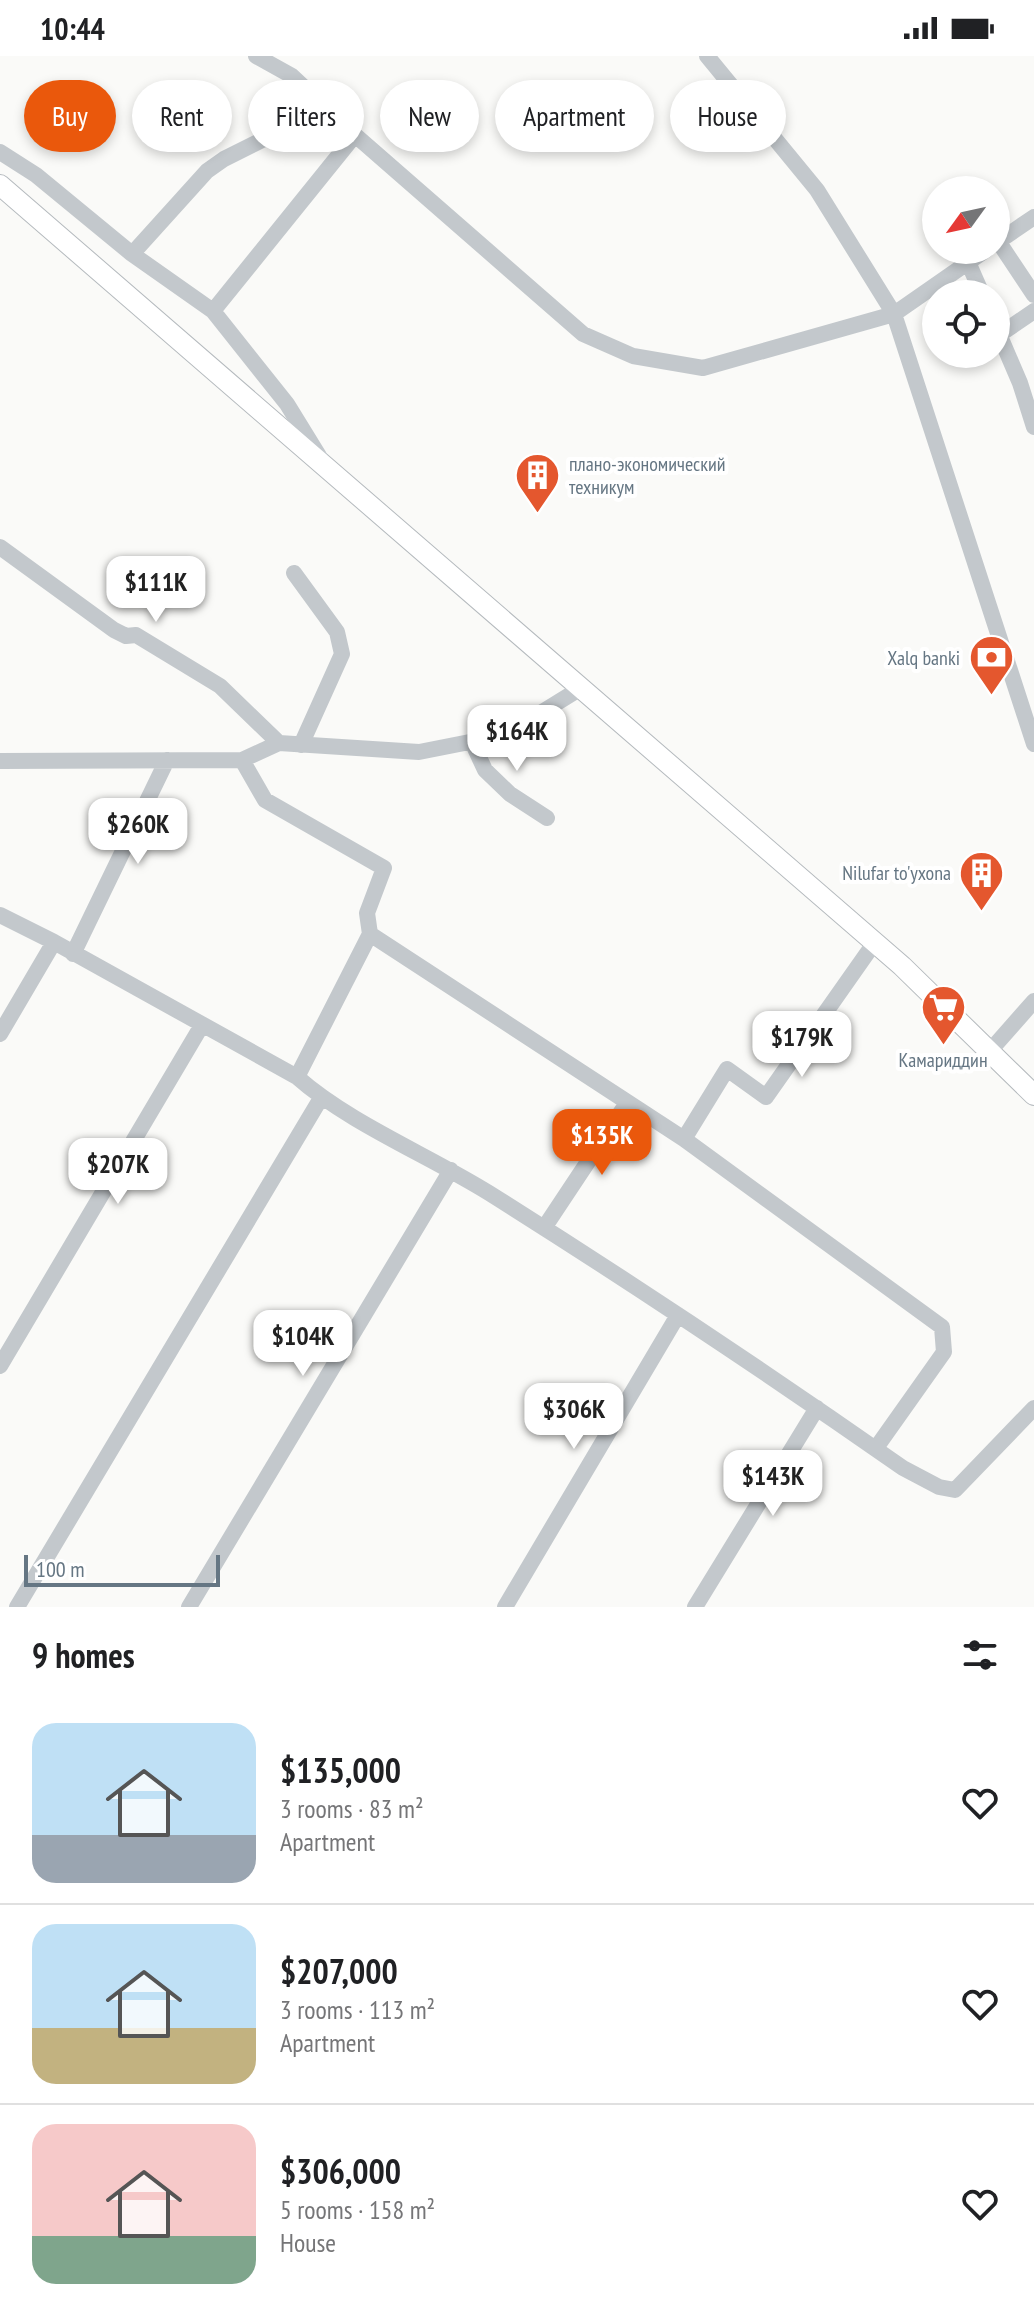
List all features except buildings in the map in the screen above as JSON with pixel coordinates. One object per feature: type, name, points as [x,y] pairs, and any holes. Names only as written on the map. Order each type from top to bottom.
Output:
[{"type":"main road","points":[[0,185],[875,942],[989,1052],[1026,1082],[1034,1095]]},
{"type":"street","points":[[256,56],[296,80]]},
{"type":"street","points":[[288,56],[292,76]]},
{"type":"street","points":[[707,56],[817,190],[894,314],[1034,744]]},
{"type":"street","points":[[364,143],[583,334],[633,356],[703,368],[894,314],[965,264]]},
{"type":"street","points":[[132,254],[207,171],[248,147]]},
{"type":"street","points":[[0,152],[36,175],[132,254],[213,311],[287,404],[324,464]]},
{"type":"street","points":[[213,311],[341,152]]},
{"type":"street","points":[[1010,233],[1034,217]]},
{"type":"street","points":[[1009,264],[1034,295]]},
{"type":"street","points":[[1010,324],[1034,311]]},
{"type":"street","points":[[1010,359],[1034,427]]},
{"type":"street","points":[[0,547],[114,630],[126,636],[136,635],[220,686],[279,743]]},
{"type":"street","points":[[294,573],[337,632],[342,654],[301,745]]},
{"type":"street","points":[[0,761],[242,760],[279,743],[419,752],[505,735],[581,688]]},
{"type":"street","points":[[472,742],[485,770],[510,794],[547,818]]},
{"type":"street","points":[[73,954],[167,760]]},
{"type":"street","points":[[242,760],[265,800],[384,868],[367,913],[370,934],[297,1077]]},
{"type":"street","points":[[0,915],[297,1077],[321,1098],[451,1170],[678,1315],[903,1468],[939,1487],[955,1490],[1034,1408]]},
{"type":"street","points":[[370,934],[684,1139],[942,1327],[944,1352],[876,1448]]},
{"type":"street","points":[[0,1034],[54,942]]},
{"type":"street","points":[[684,1139],[727,1069],[766,1097],[875,942]]},
{"type":"street","points":[[989,1052],[1034,1001]]},
{"type":"street","points":[[0,1366],[202,1025]]},
{"type":"street","points":[[17,1607],[321,1098]]},
{"type":"street","points":[[544,1228],[627,1103]]},
{"type":"street","points":[[189,1607],[451,1170]]},
{"type":"street","points":[[505,1607],[678,1315]]},
{"type":"street","points":[[695,1607],[817,1408]]},
{"type":"place","name":"плано-экономический техникум","points":[[538,515]]},
{"type":"place","name":"Xalq banki","points":[[991,697]]},
{"type":"place","name":"Nilufar to'yxona","points":[[982,912]]},
{"type":"place","name":"Камариддин","points":[[943,1047]]}]
